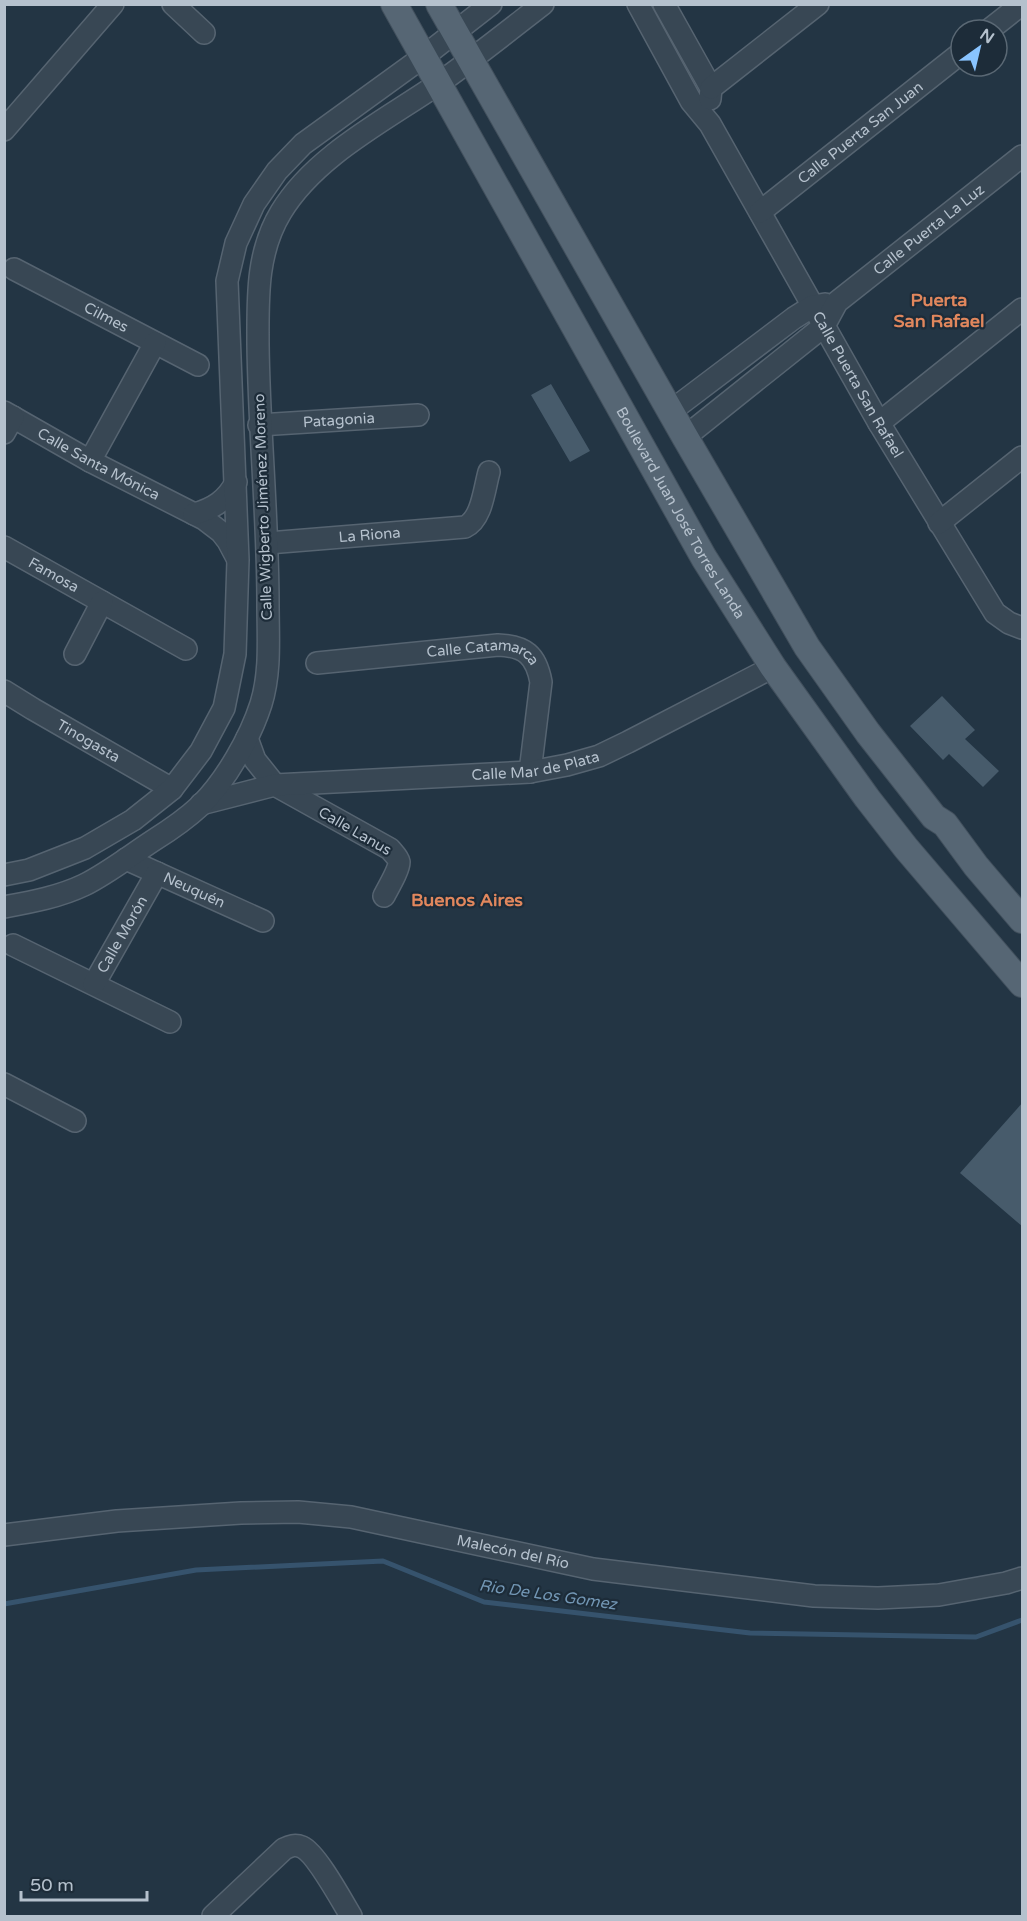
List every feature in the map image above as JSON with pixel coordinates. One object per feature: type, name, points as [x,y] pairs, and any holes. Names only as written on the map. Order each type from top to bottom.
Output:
[{"type":"main road","name":"Boulevard Juan José Torres Landa","points":[[394,4],[704,558],[772,667],[880,815],[1023,984]]},
{"type":"main road","points":[[439,4],[807,647],[868,733],[934,818],[945,824],[976,866],[1023,920]]},
{"type":"street","points":[[4,130],[113,4]]},
{"type":"street","points":[[173,4],[204,33]]},
{"type":"street","name":"Calle Wigberto Jiménez Moreno","points":[[4,875],[29,870],[85,848],[134,820],[172,789],[201,751],[224,708],[235,654],[238,560],[227,281],[236,243],[254,204],[277,171],[303,144],[423,57],[491,4]]},
{"type":"street","name":"Calle Wigberto Jiménez Moreno","points":[[4,907],[44,899],[83,885],[168,831],[201,804],[226,773],[246,738],[261,704],[268,672],[268,543],[260,425],[258,289],[264,249],[280,213],[303,183],[332,156],[438,84],[543,4]]},
{"type":"street","points":[[664,4],[711,88],[710,124]]},
{"type":"street","points":[[711,88],[818,4]]},
{"type":"street","points":[[1005,18],[1022,4]]},
{"type":"street","name":"Calle Puerta San Rafael","points":[[643,6],[691,101],[710,124],[879,423],[939,523],[995,613],[1009,623],[1023,628]]},
{"type":"street","name":"Calle Puerta San Juan","points":[[760,212],[949,62]]},
{"type":"street","name":"Calle Puerta La Luz","points":[[685,437],[824,326],[837,302],[1023,156]]},
{"type":"street","name":"Cilmes","points":[[14,269],[198,365]]},
{"type":"street","name":"Calle Puerta La Luz","points":[[671,411],[813,306],[837,302]]},
{"type":"street","points":[[879,423],[1023,309]]},
{"type":"street","points":[[90,461],[155,343]]},
{"type":"street","name":"Patagonia","points":[[260,425],[418,415]]},
{"type":"street","name":"Calle Santa Mónica","points":[[7,420],[204,519],[221,532],[238,560]]},
{"type":"street","points":[[939,523],[1023,457]]},
{"type":"street","name":"La Riona","points":[[268,543],[465,527],[472,524],[477,517],[489,472]]},
{"type":"street","points":[[194,514],[219,504],[236,482]]},
{"type":"street","name":"Famosa","points":[[4,547],[186,649]]},
{"type":"street","points":[[75,654],[102,602]]},
{"type":"street","name":"Calle Catamarca","points":[[317,663],[498,645],[513,646],[528,654],[538,667],[541,682],[530,772]]},
{"type":"street","name":"Calle Mar de Plata","points":[[201,804],[275,785],[530,772],[567,765],[599,756],[772,667]]},
{"type":"street","name":"Tinogasta","points":[[4,691],[172,789]]},
{"type":"street","points":[[246,738],[255,760],[275,785]]},
{"type":"street","name":"Calle Lanus","points":[[275,785],[390,849],[396,855],[399,861],[397,869],[384,896]]},
{"type":"street","name":"Neuquén","points":[[126,859],[263,921]]},
{"type":"street","name":"Calle Morón","points":[[157,873],[94,984],[170,1022]]},
{"type":"street","points":[[14,945],[94,984]]},
{"type":"street","points":[[4,1084],[75,1121]]},
{"type":"street","name":"Malecón del Río","points":[[4,1535],[117,1521],[298,1512],[351,1517],[593,1569],[814,1596],[878,1598],[939,1595],[1023,1578]]},
{"type":"street","points":[[213,1917],[284,1849],[292,1845],[302,1846],[312,1854],[351,1917]]},
{"type":"building","points":[[551,384],[590,451],[570,462],[531,395]]},
{"type":"building","points":[[942,696],[975,730],[965,739],[999,771],[983,787],[949,754],[943,760],[910,726]]},
{"type":"building","points":[[1023,1102],[1023,1227],[960,1173]]},
{"type":"waterway","name":"Rio De Los Gomez","points":[[4,1604],[196,1570],[383,1561],[484,1602],[750,1633],[976,1637],[1022,1620]]},
{"type":"district","name":"Puerta San Rafael","points":[[939,310]]},
{"type":"district","name":"Buenos Aires","points":[[467,900]]}]
